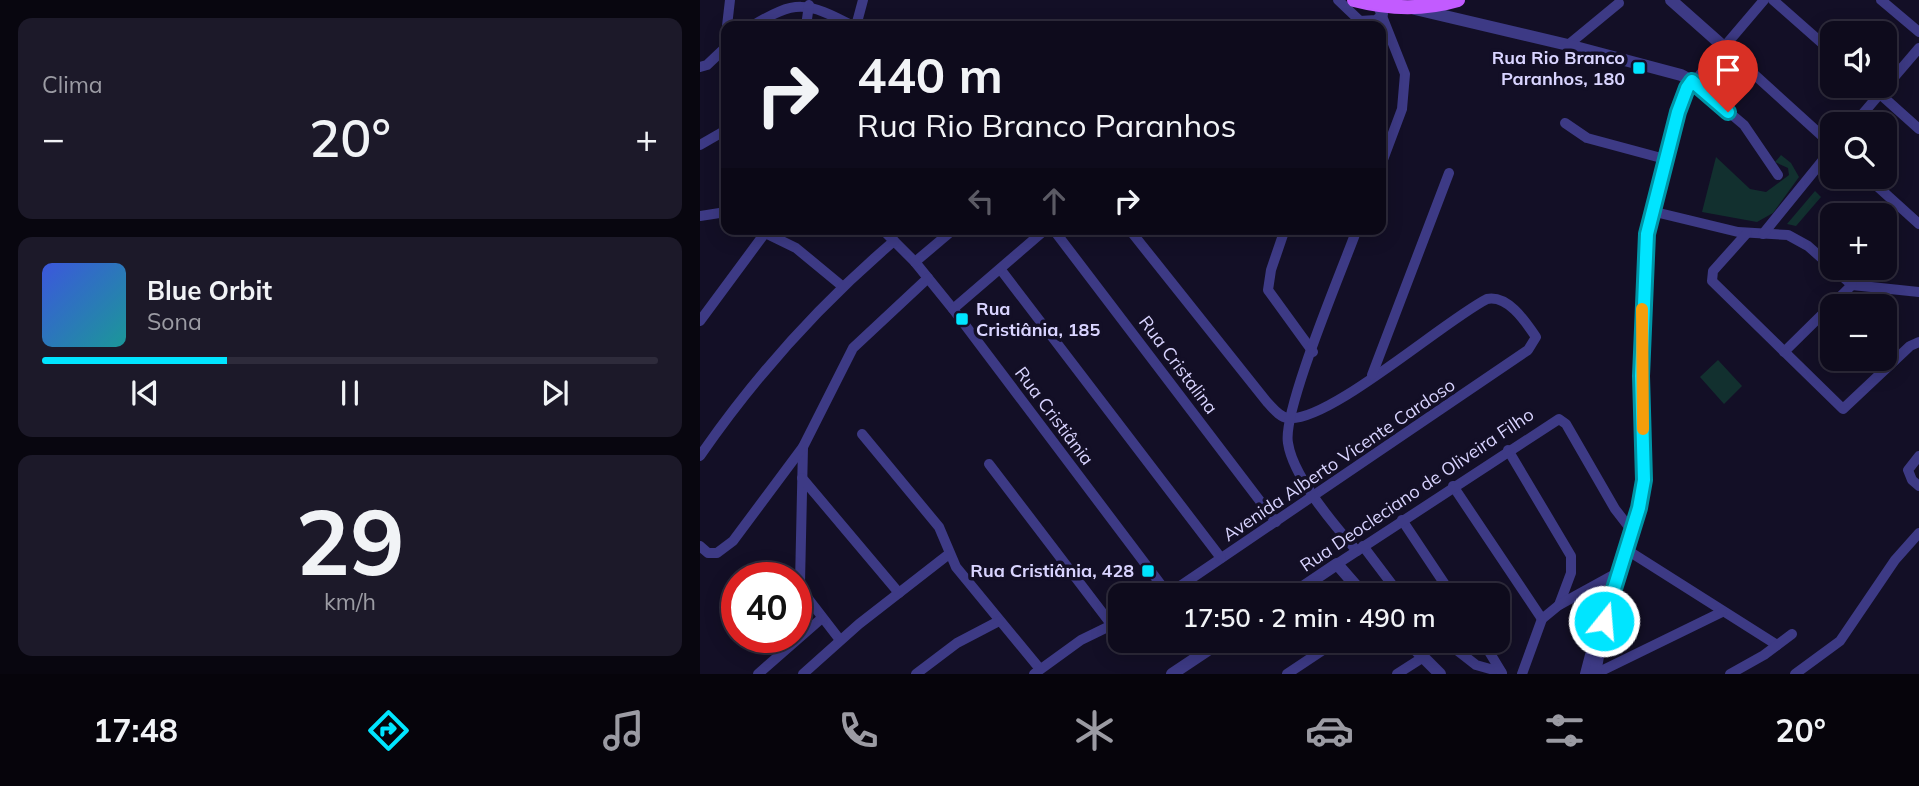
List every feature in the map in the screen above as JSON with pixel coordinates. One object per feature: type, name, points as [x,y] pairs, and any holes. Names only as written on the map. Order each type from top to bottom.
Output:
[{"type":"main road","points":[[1354,0],[1379,7],[1411,8],[1458,0]]},
{"type":"street","points":[[728,21],[730,0]]},
{"type":"street","points":[[856,21],[863,0]]},
{"type":"street","points":[[1338,0],[1356,21]]},
{"type":"street","points":[[1671,0],[1820,136]]},
{"type":"street","points":[[1595,674],[1604,621],[1627,550],[1644,480],[1637,378],[1645,255],[1651,211],[1683,97],[1692,81],[1764,0]]},
{"type":"street","points":[[1773,0],[1820,41]]},
{"type":"street","points":[[1881,0],[1919,32]]},
{"type":"street","points":[[758,21],[774,7],[786,3],[809,5],[843,21]]},
{"type":"street","points":[[1568,45],[1619,3]]},
{"type":"street","points":[[807,21],[809,5]]},
{"type":"street","points":[[1372,21],[1376,20],[1379,7]]},
{"type":"street","points":[[1411,8],[1681,75],[1692,81],[1744,125],[1778,175]]},
{"type":"street","points":[[1903,17],[1919,20]]},
{"type":"street","points":[[1386,25],[1405,75],[1405,90],[1402,109],[1386,152]]},
{"type":"street","points":[[1897,73],[1919,48]]},
{"type":"street","points":[[700,67],[707,65],[721,52]]},
{"type":"street","points":[[1864,112],[1876,98]]},
{"type":"street","points":[[1885,98],[1919,130]]},
{"type":"street","points":[[1565,123],[1587,138],[1665,159]]},
{"type":"street","points":[[700,145],[721,133]]},
{"type":"street","points":[[1763,234],[1820,162]]},
{"type":"street","points":[[1134,235],[1267,402],[1289,419],[1323,410],[1372,376],[1449,173]]},
{"type":"street","points":[[1880,189],[1919,224]]},
{"type":"street","points":[[1651,211],[1747,233],[1788,235],[1803,242],[1852,285],[1919,292]]},
{"type":"street","points":[[700,216],[721,212]]},
{"type":"street","points":[[1747,233],[1713,271],[1712,281],[1843,409],[1910,345],[1919,342]]},
{"type":"street","points":[[700,321],[758,235]]},
{"type":"street","points":[[769,235],[796,248],[842,286]]},
{"type":"street","name":"Rua Cristiânia","points":[[888,235],[915,262],[953,309],[1159,583]]},
{"type":"street","points":[[915,262],[947,235]]},
{"type":"street","points":[[953,309],[1039,235]]},
{"type":"street","name":"Rua Cristalina","points":[[1058,235],[1276,522]]},
{"type":"street","points":[[1283,235],[1271,270],[1268,289],[1313,352]]},
{"type":"street","points":[[1355,235],[1289,419],[1287,433],[1289,452],[1314,496],[1390,583]]},
{"type":"street","points":[[700,456],[766,366],[842,286],[894,241]]},
{"type":"street","points":[[1001,270],[1221,558]]},
{"type":"street","points":[[700,546],[708,553],[725,550],[803,447],[853,348],[928,278]]},
{"type":"street","points":[[1784,352],[1852,285]]},
{"type":"street","name":"Avenida Alberto Vicente Cardoso","points":[[1184,583],[1528,350],[1536,337],[1510,305],[1494,298],[1475,305],[1372,376]]},
{"type":"street","name":"Rua Deocleciano de Oliveira Filho","points":[[1309,583],[1553,421],[1563,420],[1615,509],[1632,531]]},
{"type":"street","points":[[862,434],[939,527],[949,555],[1037,672],[1082,640],[1108,627]]},
{"type":"street","points":[[803,447],[800,583],[840,640]]},
{"type":"street","points":[[1508,450],[1571,556],[1571,573],[1559,605]]},
{"type":"street","points":[[1919,456],[1908,470],[1912,480],[1919,486]]},
{"type":"street","points":[[989,464],[1108,613]]},
{"type":"street","points":[[802,478],[899,593]]},
{"type":"street","points":[[1453,486],[1542,620]]},
{"type":"street","points":[[1402,520],[1444,583]]},
{"type":"street","points":[[1795,674],[1840,641],[1895,560],[1919,533]]},
{"type":"street","points":[[1627,550],[1777,645]]},
{"type":"street","points":[[803,674],[840,640],[949,555]]},
{"type":"street","points":[[1337,564],[1354,583]]},
{"type":"street","points":[[1522,674],[1542,620],[1559,605],[1619,572]]},
{"type":"street","points":[[1595,674],[1722,612]]},
{"type":"street","points":[[758,674],[822,618]]},
{"type":"street","points":[[916,674],[957,643],[999,621]]},
{"type":"street","points":[[1586,674],[1592,644],[1604,621]]},
{"type":"street","points":[[1730,674],[1792,634]]},
{"type":"street","points":[[1172,674],[1204,653]]},
{"type":"street","points":[[1287,674],[1318,653]]},
{"type":"street","points":[[1418,653],[1440,674]]},
{"type":"street","points":[[1461,653],[1476,665],[1502,673]]},
{"type":"street","points":[[1490,653],[1502,673]]},
{"type":"street","points":[[1397,674],[1422,658]]},
{"type":"green space","points":[[1781,155],[1791,163],[1799,177],[1773,213],[1757,222],[1702,212],[1716,157],[1750,189],[1766,192],[1789,175],[1788,168],[1775,162]]},
{"type":"green space","points":[[1815,191],[1821,197],[1796,226],[1787,224]]},
{"type":"green space","points":[[1718,360],[1742,386],[1724,404],[1700,377]]},
{"type":"slow traffic","points":[[1642,309],[1643,429]]},
{"type":"place","name":"Rua Rio Branco Paranhos, 180","points":[[1639,68]]},
{"type":"place","name":"Rua Cristiânia, 185","points":[[962,319]]},
{"type":"place","name":"Rua Cristiânia, 428","points":[[1148,571]]},
{"type":"route","points":[[1604,621],[1639,508],[1644,480],[1642,301],[1651,211],[1678,112],[1692,81],[1728,112]]}]
